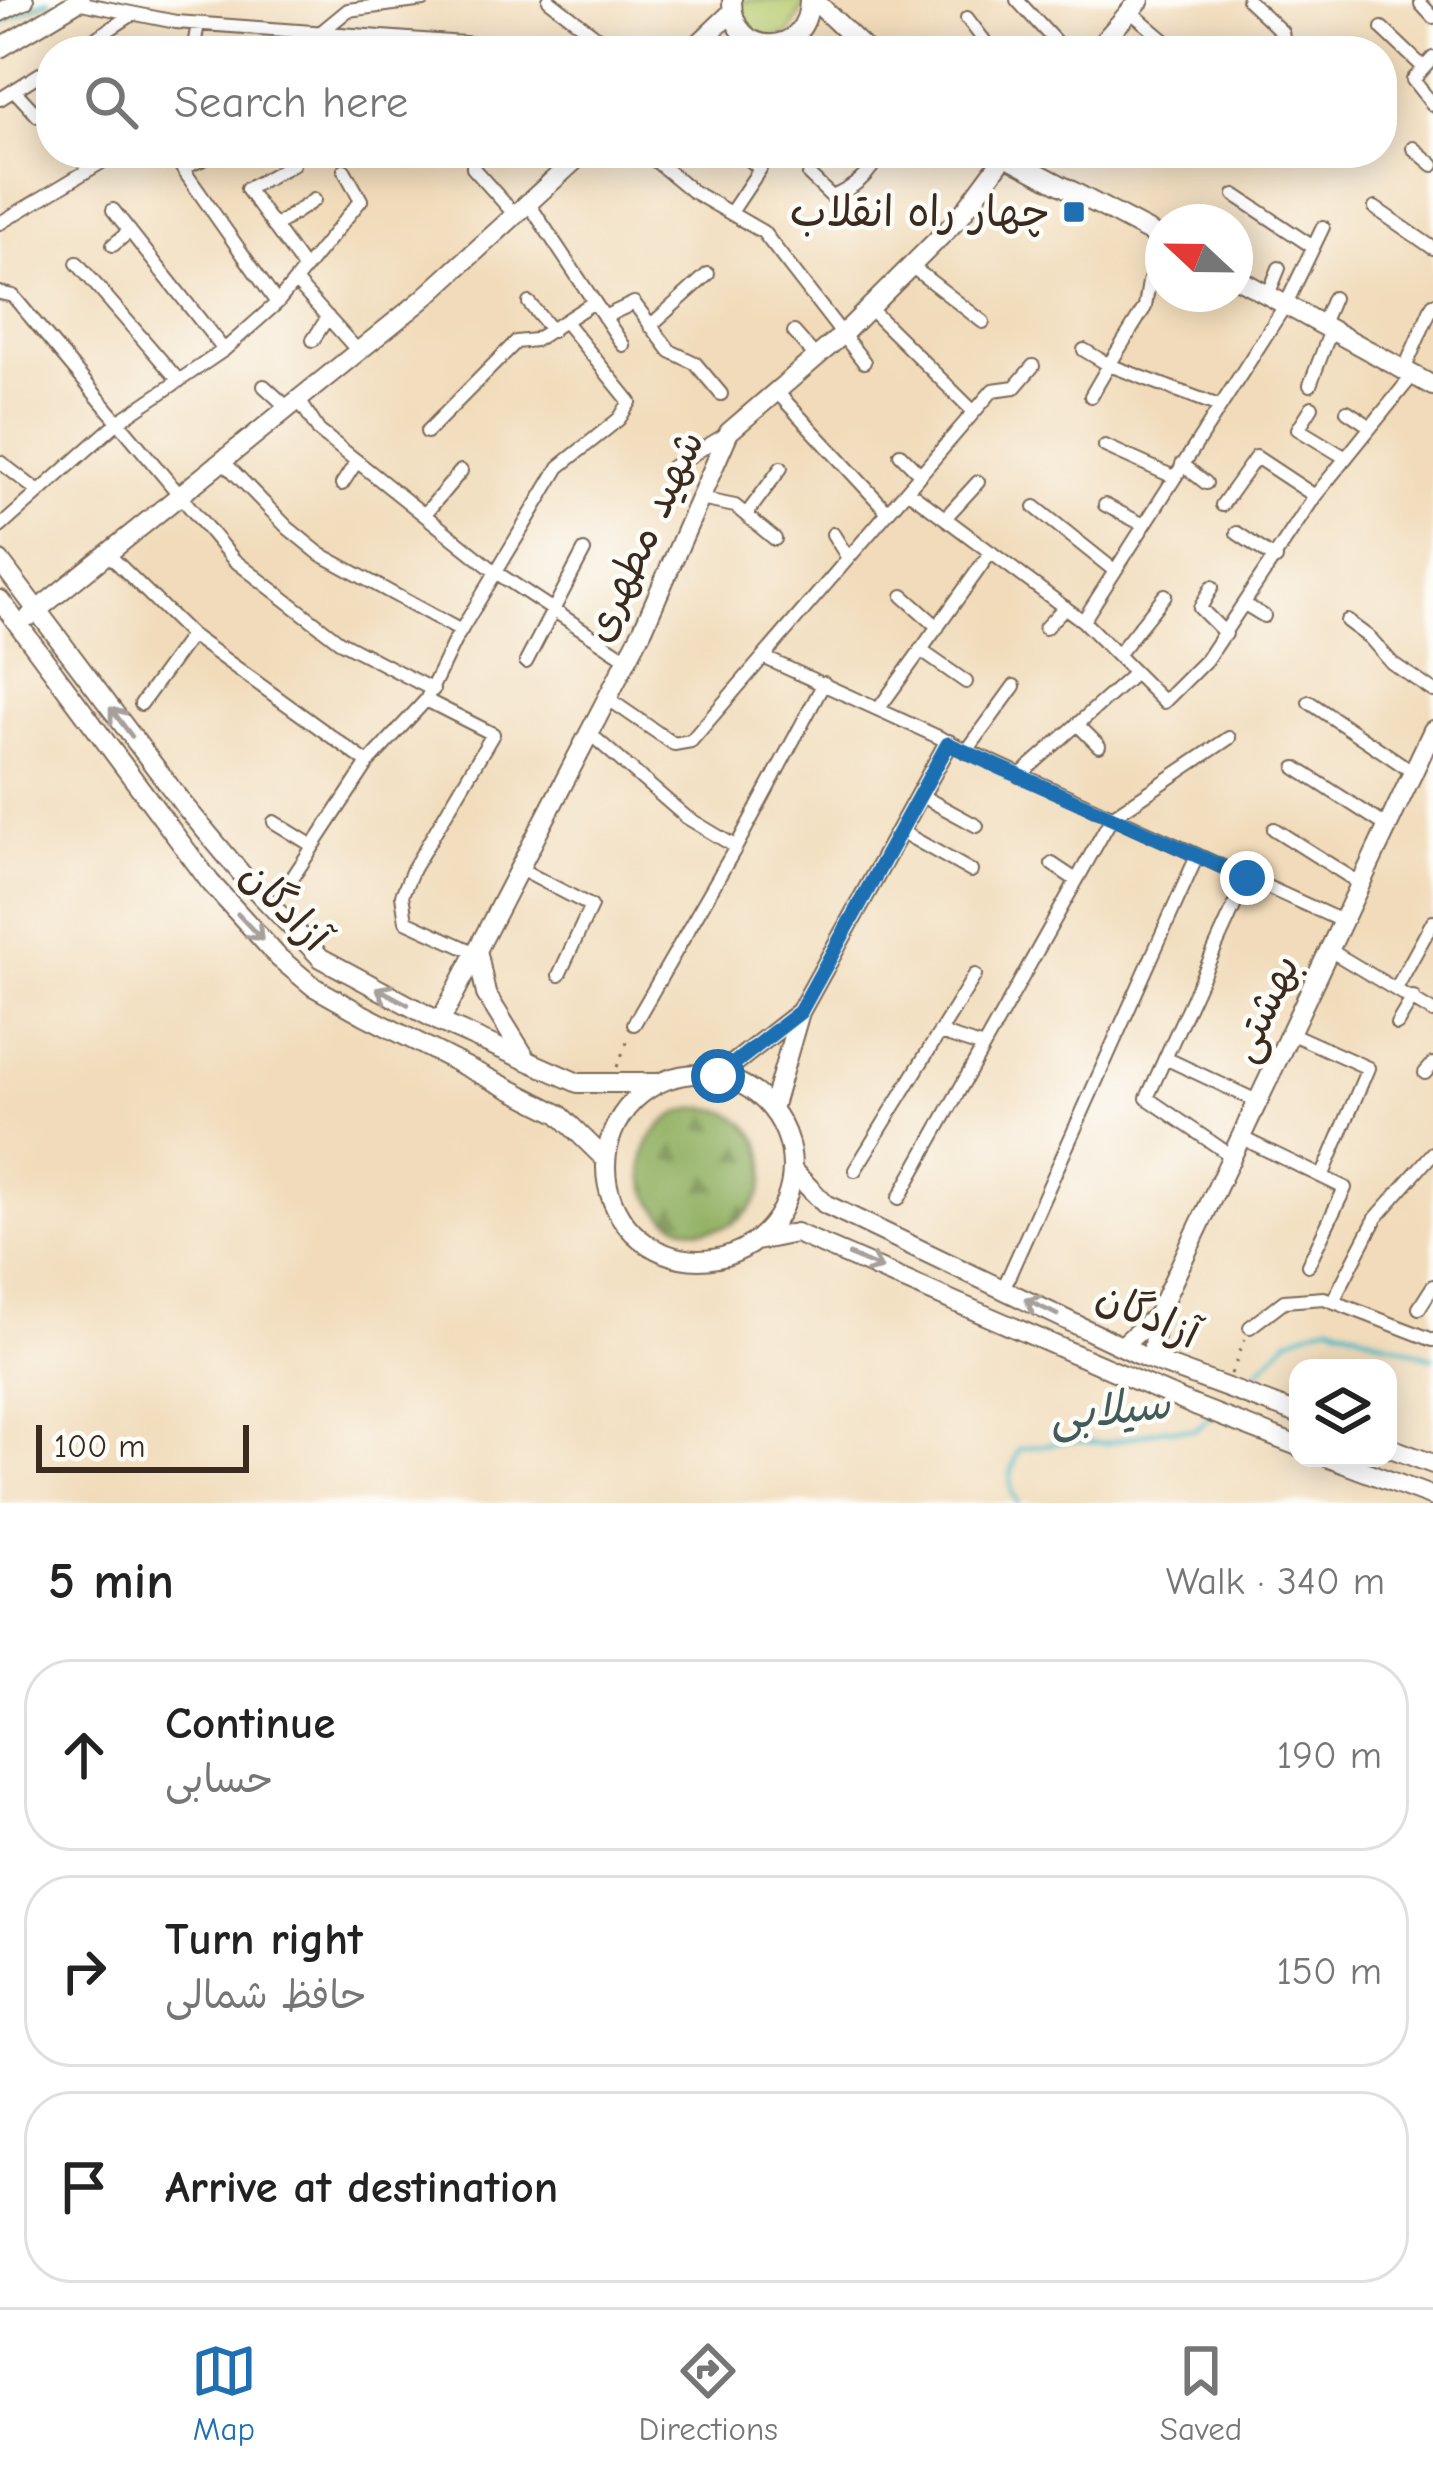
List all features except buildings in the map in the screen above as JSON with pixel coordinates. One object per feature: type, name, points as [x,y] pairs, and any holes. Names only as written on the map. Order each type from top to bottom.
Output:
[{"type":"main road","points":[[0,12],[23,0]]},
{"type":"main road","points":[[795,36],[807,20],[811,0]]},
{"type":"main road","points":[[811,0],[851,36]]},
{"type":"main road","points":[[0,48],[76,1]]},
{"type":"main road","points":[[1108,36],[1135,4]]},
{"type":"main road","points":[[705,36],[732,6],[747,36]]},
{"type":"main road","points":[[19,626],[358,351],[567,168]]},
{"type":"main road","name":"شهید مطهری","points":[[440,1022],[627,659],[729,432],[841,336],[959,218],[994,168]]},
{"type":"main road","points":[[1030,168],[1145,229]]},
{"type":"main road","points":[[1253,286],[1433,386]]},
{"type":"main road","points":[[0,561],[183,804],[321,958],[440,1022],[578,1083],[658,1083],[688,1074],[718,1076],[748,1088],[772,1109],[790,1148],[792,1170],[781,1209],[755,1240],[729,1255],[699,1260],[669,1256],[642,1241],[621,1219],[609,1191],[606,1160],[614,1129],[632,1102],[658,1083]]},
{"type":"main road","name":"آزادگان","points":[[0,601],[210,882],[279,958],[314,987],[364,1015],[559,1114],[606,1160]]},
{"type":"main road","name":"بهشتی","points":[[1157,1315],[1433,730]]},
{"type":"main road","points":[[772,1109],[800,1012],[920,795],[957,748]]},
{"type":"main road","points":[[478,954],[486,994],[528,1060]]},
{"type":"main road","points":[[718,1076],[800,1012]]},
{"type":"main road","name":"آزادگان","points":[[792,1170],[825,1204],[1122,1346],[1289,1411]]},
{"type":"main road","points":[[755,1240],[796,1233],[1289,1443]]},
{"type":"main road","points":[[1122,1346],[1157,1315]]},
{"type":"main road","points":[[1157,1315],[1153,1345],[1162,1363]]},
{"type":"main road","points":[[1397,1450],[1433,1464]]},
{"type":"main road","points":[[1353,1467],[1433,1497]]},
{"type":"street","points":[[320,36],[347,10],[424,0]]},
{"type":"street","points":[[549,0],[596,36]]},
{"type":"street","points":[[1018,0],[1051,36]]},
{"type":"street","points":[[1248,0],[1283,36]]},
{"type":"street","points":[[76,1],[198,24],[357,36]]},
{"type":"street","points":[[1135,4],[1164,36]]},
{"type":"street","points":[[1420,4],[1433,17]]},
{"type":"street","points":[[100,36],[134,14]]},
{"type":"street","points":[[967,18],[981,36]]},
{"type":"street","points":[[196,36],[198,24]]},
{"type":"street","points":[[1382,28],[1393,36]]},
{"type":"street","points":[[1397,39],[1429,63],[1413,80],[1433,105]]},
{"type":"street","points":[[0,99],[36,76]]},
{"type":"street","points":[[14,90],[36,114]]},
{"type":"street","points":[[1413,148],[1433,165]]},
{"type":"street","points":[[0,223],[92,168]]},
{"type":"street","points":[[182,168],[277,303]]},
{"type":"street","points":[[286,168],[247,189],[328,317],[358,351]]},
{"type":"street","points":[[473,168],[523,210],[623,345]]},
{"type":"street","points":[[664,168],[692,191],[763,232],[864,362]]},
{"type":"street","points":[[732,211],[759,168]]},
{"type":"street","points":[[808,175],[832,197],[850,189],[871,168]]},
{"type":"street","points":[[0,526],[118,422],[224,350],[277,303],[361,200],[344,170]]},
{"type":"street","points":[[1235,194],[1313,247]]},
{"type":"street","points":[[274,227],[314,200]]},
{"type":"street","points":[[1375,208],[1429,246],[1433,231]]},
{"type":"street","points":[[113,211],[224,350]]},
{"type":"street","points":[[1083,621],[1219,406],[1277,299],[1323,227]]},
{"type":"street","points":[[113,244],[130,231]]},
{"type":"street","points":[[77,263],[179,381]]},
{"type":"street","points":[[911,266],[983,322]]},
{"type":"street","points":[[1277,299],[1280,268]]},
{"type":"street","points":[[650,326],[708,274]]},
{"type":"street","points":[[0,293],[13,296],[234,560],[321,627],[493,734],[402,895],[406,921],[478,954]]},
{"type":"street","points":[[1310,385],[1333,298]]},
{"type":"street","points":[[427,432],[516,342],[535,340],[594,302]]},
{"type":"street","points":[[529,303],[552,331]]},
{"type":"street","points":[[604,317],[634,303],[670,352],[695,363],[721,394]]},
{"type":"street","points":[[907,490],[1083,621],[1164,702],[1206,661],[1315,496],[1371,427],[1408,372],[1433,304]]},
{"type":"street","points":[[1091,396],[1145,307]]},
{"type":"street","points":[[869,308],[974,412]]},
{"type":"street","points":[[313,340],[328,317]]},
{"type":"street","points":[[287,886],[368,763],[429,695],[461,631],[559,467],[620,418],[630,402],[566,323]]},
{"type":"street","points":[[794,332],[816,357]]},
{"type":"street","points":[[1084,350],[1109,365],[1219,406]]},
{"type":"street","points":[[607,698],[674,744],[691,741],[993,390],[1015,387],[1033,366]]},
{"type":"street","points":[[264,386],[293,404],[357,461],[393,481],[424,515],[496,573],[627,659]]},
{"type":"street","points":[[776,391],[887,512]]},
{"type":"street","points":[[1312,407],[1298,429],[1346,458]]},
{"type":"street","points":[[1347,411],[1371,427]]},
{"type":"street","points":[[673,467],[729,432]]},
{"type":"street","points":[[1105,446],[1206,483]]},
{"type":"street","points":[[899,454],[920,474]]},
{"type":"street","points":[[1222,505],[1256,457],[1315,496]]},
{"type":"street","points":[[223,460],[320,554],[461,631]]},
{"type":"street","points":[[0,461],[39,492]]},
{"type":"street","points":[[342,484],[357,461]]},
{"type":"street","points":[[746,515],[782,468]]},
{"type":"street","points":[[424,515],[460,471]]},
{"type":"street","points":[[946,518],[978,482]]},
{"type":"street","points":[[700,499],[735,506],[775,539]]},
{"type":"street","points":[[1105,505],[1144,526]]},
{"type":"street","points":[[1035,507],[1115,571]]},
{"type":"street","points":[[1238,533],[1276,559]]},
{"type":"street","points":[[833,534],[848,558]]},
{"type":"street","points":[[526,662],[584,551]]},
{"type":"street","points":[[880,707],[992,552]]},
{"type":"street","points":[[108,554],[191,635],[368,763]]},
{"type":"street","points":[[1212,587],[1200,608],[1226,634]]},
{"type":"street","points":[[1117,655],[1165,595]]},
{"type":"street","points":[[903,596],[938,627]]},
{"type":"street","points":[[1246,604],[1264,616]]},
{"type":"street","points":[[1045,628],[1065,607]]},
{"type":"street","points":[[1347,621],[1392,664],[1433,691]]},
{"type":"street","points":[[141,704],[191,635]]},
{"type":"street","points":[[920,650],[966,682]]},
{"type":"street","points":[[763,657],[1344,922]]},
{"type":"street","points":[[1019,776],[1135,673]]},
{"type":"street","points":[[634,1024],[824,683]]},
{"type":"street","points":[[957,748],[1014,686]]},
{"type":"street","points":[[1309,702],[1414,772]]},
{"type":"street","points":[[1077,724],[1100,746]]},
{"type":"street","points":[[588,732],[686,817],[736,847]]},
{"type":"street","points":[[898,1198],[1112,818],[1229,738]]},
{"type":"street","points":[[1296,768],[1388,827]]},
{"type":"street","points":[[920,795],[977,826]]},
{"type":"street","points":[[274,822],[313,846]]},
{"type":"street","points":[[1274,829],[1361,884]]},
{"type":"street","points":[[900,831],[971,871]]},
{"type":"street","points":[[1003,1289],[1197,856]]},
{"type":"street","points":[[1052,864],[1076,880]]},
{"type":"street","points":[[518,868],[591,906],[559,975]]},
{"type":"street","points":[[1247,878],[1147,1098],[1238,1148],[1345,1188],[1308,1265]]},
{"type":"street","points":[[1397,988],[1433,921]]},
{"type":"street","points":[[1331,951],[1433,1012]]},
{"type":"street","points":[[855,1170],[975,975]]},
{"type":"street","points":[[1397,1024],[1413,997]]},
{"type":"street","points":[[940,1033],[983,1048]]},
{"type":"street","points":[[1292,1034],[1368,1068],[1322,1177]]},
{"type":"street","points":[[1165,1058],[1259,1102]]},
{"type":"street","points":[[1333,1301],[1376,1218],[1433,1153]]},
{"type":"street","points":[[1419,1308],[1433,1286]]},
{"type":"street","points":[[1250,1327],[1285,1301],[1324,1298],[1433,1340]]},
{"type":"path","points":[[610,1083],[634,1024]]},
{"type":"path","points":[[1226,1387],[1250,1327]]},
{"type":"green space","points":[[737,0],[804,0],[789,34],[760,36],[746,29]]},
{"type":"green space","points":[[704,1108],[727,1113],[747,1126],[760,1146],[765,1169],[760,1192],[747,1212],[727,1225],[704,1230],[681,1225],[661,1212],[648,1192],[643,1169],[648,1146],[661,1126],[681,1113]]},
{"type":"waterway","points":[[0,24],[49,0]]},
{"type":"waterway","name":"سیلابی","points":[[1242,1388],[1288,1339],[1330,1323],[1433,1358]]},
{"type":"waterway","name":"سیلابی","points":[[1018,1503],[1011,1483],[1019,1449],[1070,1441],[1108,1443],[1164,1429],[1196,1430],[1211,1416]]},
{"type":"place","name":"چهار راه انقلاب","points":[[1074,212]]},
{"type":"route","points":[[718,1076],[800,1012],[948,744],[1247,878]]}]
